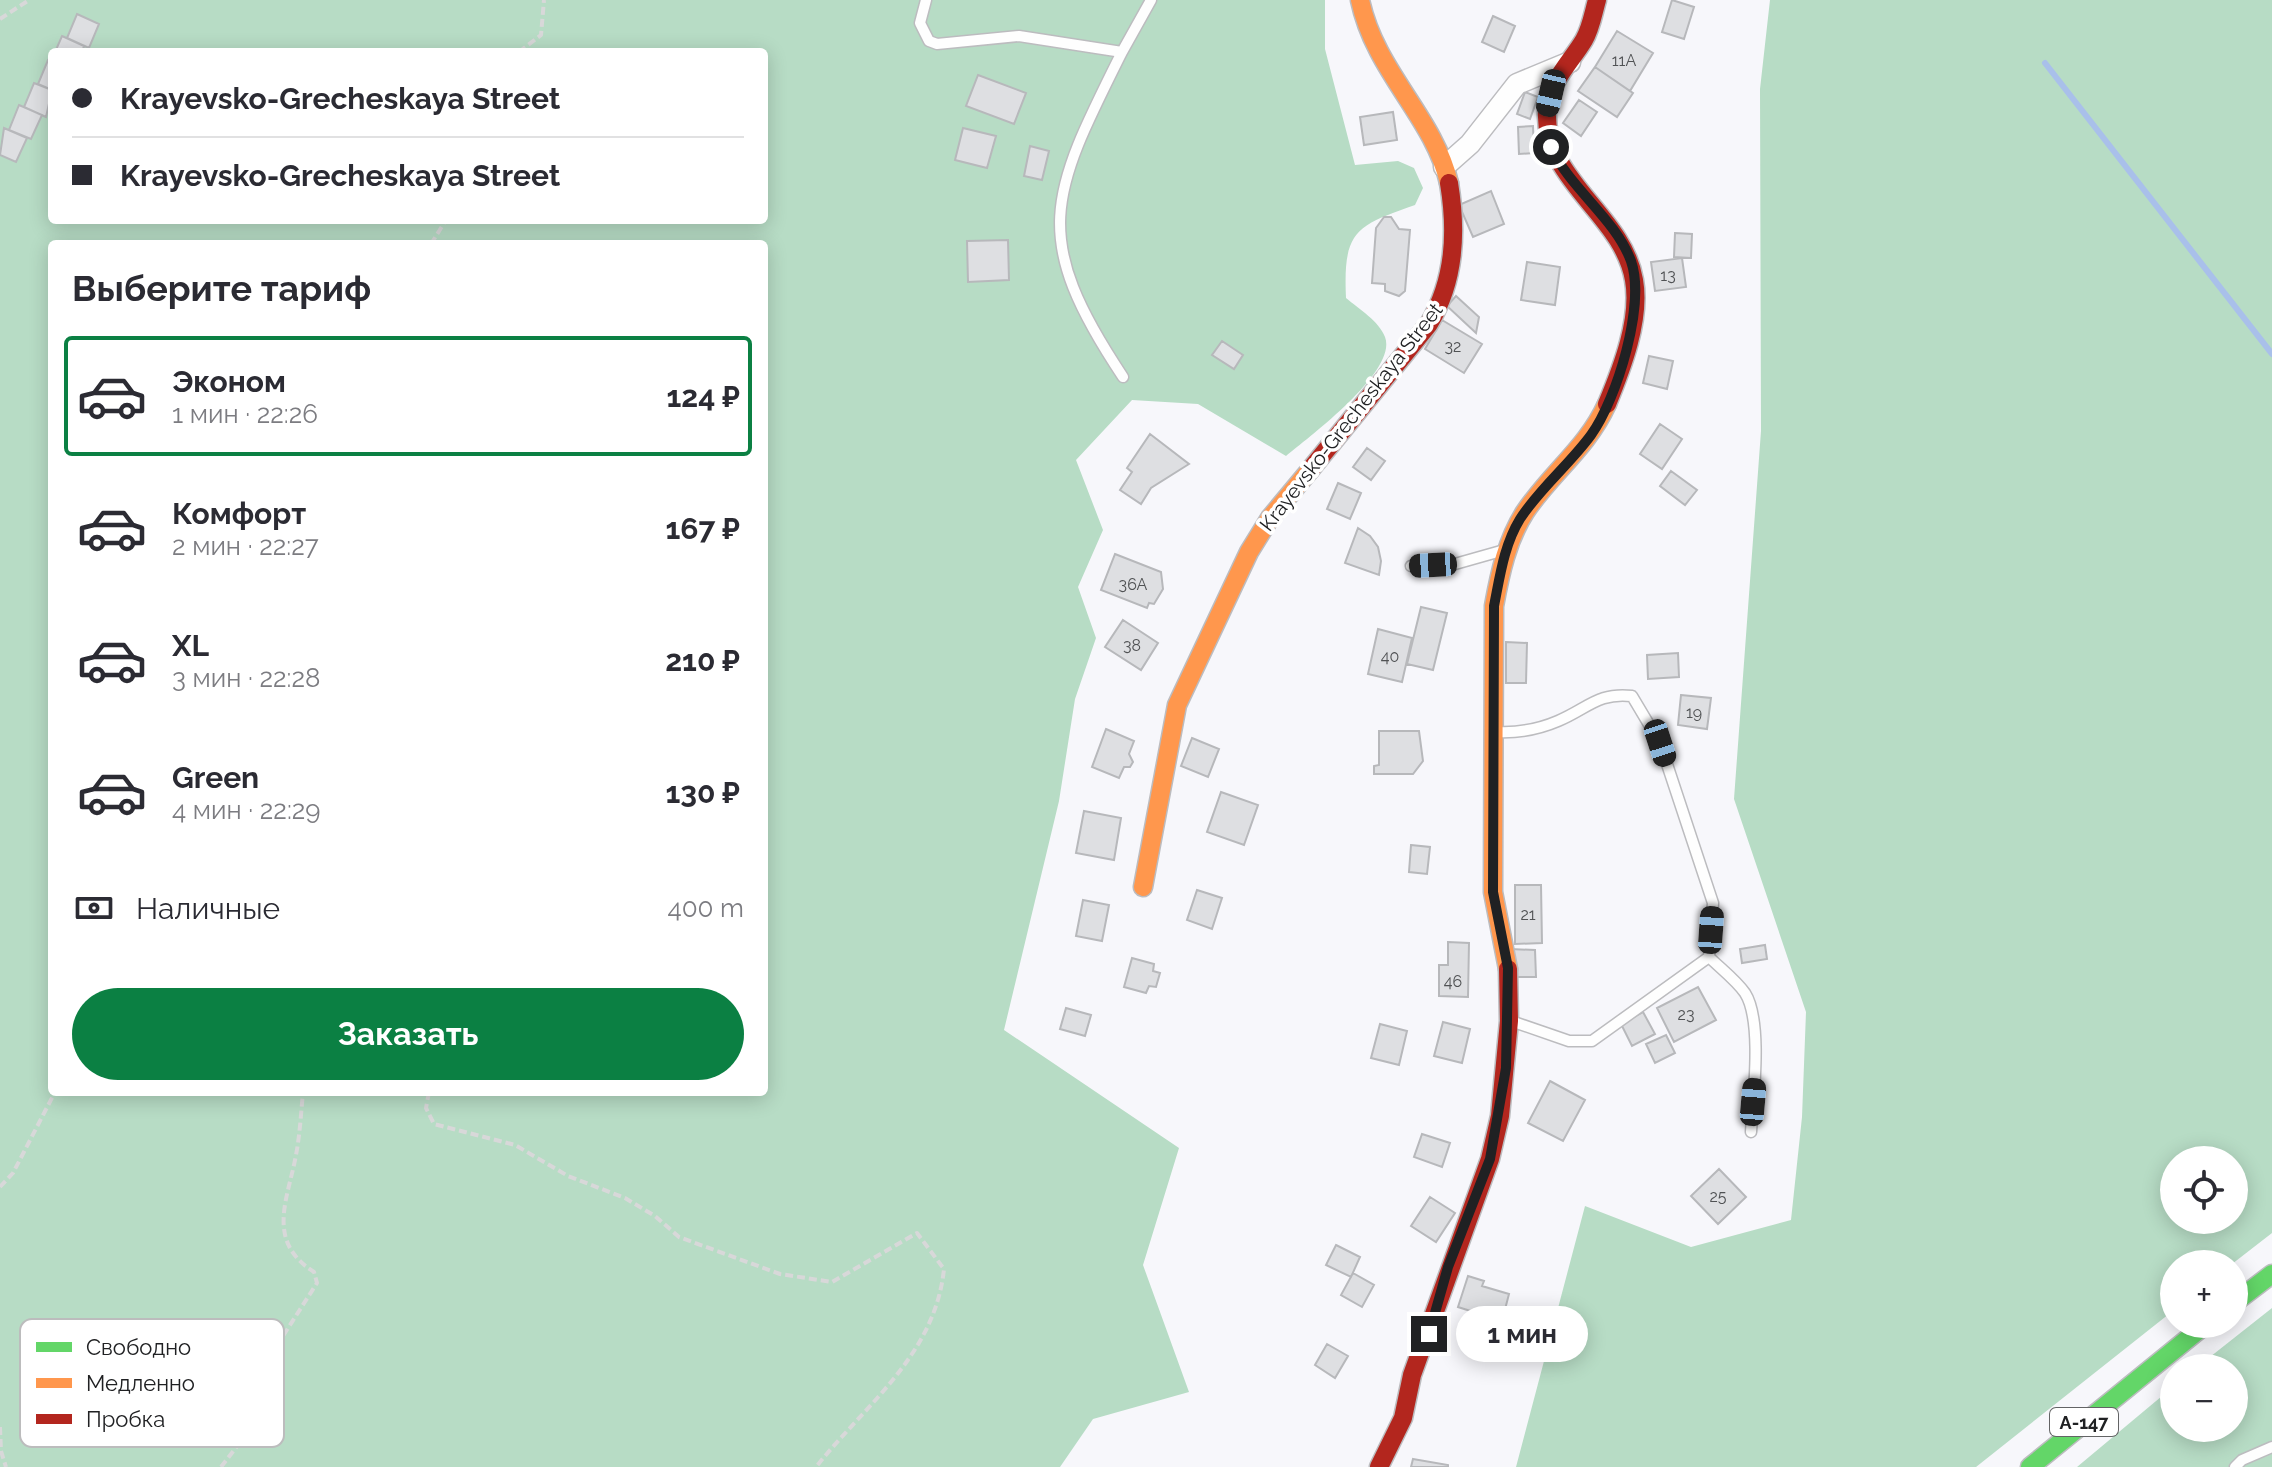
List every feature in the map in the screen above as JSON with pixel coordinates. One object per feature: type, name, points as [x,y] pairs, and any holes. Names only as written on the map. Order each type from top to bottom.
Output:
[{"type":"main road","name":"Krayevsko-Grecheskaya Street","points":[[1143,887],[1177,705],[1249,552],[1270,518],[1440,307],[1451,267],[1454,241],[1449,183],[1444,167],[1369,33],[1360,0]]},
{"type":"main road","points":[[1379,1467],[1403,1418],[1412,1375],[1490,1159],[1500,1116],[1509,1021],[1507,957],[1493,892],[1494,606],[1506,549],[1519,521],[1535,499],[1594,431],[1623,358],[1635,306],[1635,280],[1623,246],[1559,164],[1551,147],[1547,110],[1551,93],[1589,29],[1597,0]]},
{"type":"main road","points":[[2248,1292],[2272,1274]]},
{"type":"main road","name":"А-147","points":[[2030,1467],[2188,1338]]},
{"type":"street","points":[[1444,167],[1470,144],[1517,84],[1570,62]]},
{"type":"lane","points":[[926,0],[920,23],[929,41],[937,44],[1019,36],[1122,52]]},
{"type":"lane","points":[[1123,377],[1090,327],[1070,282],[1060,242],[1059,209],[1082,134],[1151,0]]},
{"type":"lane","points":[[1411,566],[1455,564],[1506,549]]},
{"type":"lane","points":[[1495,732],[1521,733],[1558,721],[1610,693],[1632,696],[1660,743],[1713,903],[1709,957],[1746,994],[1754,1033],[1756,1071],[1751,1132]]},
{"type":"lane","points":[[1509,1021],[1569,1041],[1592,1041],[1709,957]]},
{"type":"lane","points":[[2235,1467],[2242,1460],[2272,1447]]},
{"type":"path","points":[[0,19],[29,0]]},
{"type":"path","points":[[524,48],[541,35],[544,0]]},
{"type":"path","points":[[0,1187],[13,1173],[53,1096]]},
{"type":"path","points":[[284,1334],[317,1283],[314,1272],[296,1261],[280,1213],[297,1154],[303,1096]]},
{"type":"path","points":[[428,1096],[426,1108],[434,1124],[515,1145],[568,1176],[625,1198],[655,1216],[679,1237],[780,1274],[832,1282],[917,1233],[944,1269],[941,1300],[921,1342],[816,1467]]},
{"type":"path","points":[[0,1427],[1,1451],[6,1467]]},
{"type":"path","points":[[221,1467],[236,1447]]},
{"type":"green space","points":[[0,0],[1325,0],[1325,49],[1355,165],[1398,161],[1414,168],[1423,188],[1415,205],[1378,219],[1357,234],[1347,258],[1346,298],[1378,326],[1385,337],[1385,351],[1378,367],[1349,402],[1286,456],[1198,404],[1132,400],[1076,460],[1103,530],[1078,587],[1096,638],[1075,699],[1059,801],[1004,1030],[1179,1148],[1143,1265],[1189,1392],[1093,1419],[1060,1467],[0,1467]]},
{"type":"green space","points":[[1770,0],[2272,0],[2272,1233],[2248,1252],[2160,1250],[2160,1321],[1976,1467],[1516,1467],[1585,1206],[1691,1247],[1791,1220],[1802,1117],[1806,1012],[1734,799],[1761,431],[1760,89]]},
{"type":"green space","points":[[2272,1308],[2272,1467],[2077,1467],[2160,1398],[2160,1442],[2248,1442],[2248,1354],[2214,1354],[2234,1338],[2248,1338],[2248,1327]]},
{"type":"building","points":[[1672,0],[1694,7],[1684,39],[1662,32]]},
{"type":"building","points":[[77,14],[99,24],[89,48],[67,38]]},
{"type":"building","points":[[1493,16],[1515,26],[1504,52],[1482,42]]},
{"type":"building","points":[[1617,31],[1653,53],[1630,91],[1595,67]]},
{"type":"building","points":[[62,36],[84,46],[83,48],[57,48]]},
{"type":"building","points":[[48,60],[48,88],[38,84]]},
{"type":"building","points":[[1595,67],[1633,93],[1617,117],[1578,91]]},
{"type":"building","points":[[978,75],[1026,93],[1014,124],[966,106]]},
{"type":"building","points":[[34,83],[48,88],[46,117],[24,107]]},
{"type":"building","points":[[1525,92],[1538,97],[1530,119],[1517,114]]},
{"type":"building","points":[[1579,100],[1597,112],[1581,136],[1563,123]]},
{"type":"building","points":[[19,105],[42,115],[31,139],[9,130]]},
{"type":"building","points":[[1393,112],[1397,140],[1364,145],[1360,117]]},
{"type":"building","points":[[1533,126],[1534,153],[1519,154],[1518,127]]},
{"type":"building","points":[[4,128],[27,138],[16,162],[0,155]]},
{"type":"building","points":[[963,128],[996,136],[987,168],[955,160]]},
{"type":"building","points":[[1030,146],[1049,151],[1042,180],[1024,176]]},
{"type":"building","points":[[1491,191],[1504,224],[1473,237],[1459,205]]},
{"type":"building","points":[[1384,217],[1391,217],[1399,229],[1410,230],[1405,291],[1399,296],[1385,291],[1385,284],[1372,283],[1376,228]]},
{"type":"building","points":[[1675,233],[1692,234],[1691,258],[1674,257]]},
{"type":"building","points":[[1008,240],[1009,280],[968,282],[967,241]]},
{"type":"building","points":[[1682,258],[1686,287],[1655,291],[1651,262]]},
{"type":"building","points":[[1527,262],[1560,267],[1555,305],[1521,300]]},
{"type":"building","points":[[1456,296],[1479,317],[1476,333],[1447,306]]},
{"type":"building","points":[[1442,320],[1482,344],[1464,373],[1425,349]]},
{"type":"building","points":[[1222,341],[1243,355],[1234,369],[1212,355]]},
{"type":"building","points":[[1649,356],[1673,361],[1667,389],[1643,383]]},
{"type":"building","points":[[1660,424],[1682,439],[1662,469],[1640,454]]},
{"type":"building","points":[[1150,434],[1189,464],[1151,488],[1141,504],[1120,490],[1132,472],[1127,468]]},
{"type":"building","points":[[1367,448],[1385,461],[1371,480],[1353,467]]},
{"type":"building","points":[[1671,471],[1697,490],[1685,505],[1660,486]]},
{"type":"building","points":[[1338,483],[1361,493],[1350,519],[1327,509]]},
{"type":"building","points":[[1358,528],[1370,536],[1378,547],[1381,561],[1379,575],[1345,563]]},
{"type":"building","points":[[1115,554],[1161,572],[1163,589],[1154,604],[1149,603],[1147,608],[1101,590]]},
{"type":"building","points":[[1421,607],[1447,613],[1433,670],[1407,664]]},
{"type":"building","points":[[1123,620],[1158,643],[1141,670],[1105,647]]},
{"type":"building","points":[[1378,629],[1412,638],[1402,682],[1368,674]]},
{"type":"building","points":[[1506,642],[1527,643],[1526,683],[1506,683]]},
{"type":"building","points":[[1678,653],[1679,677],[1648,679],[1647,655]]},
{"type":"building","points":[[1681,695],[1711,698],[1707,729],[1678,725]]},
{"type":"building","points":[[1106,729],[1134,741],[1129,754],[1133,762],[1130,767],[1124,767],[1119,778],[1092,767]]},
{"type":"building","points":[[1379,731],[1419,731],[1423,761],[1413,774],[1374,774],[1374,766],[1379,765]]},
{"type":"building","points":[[1192,738],[1219,749],[1208,777],[1181,766]]},
{"type":"building","points":[[1221,792],[1258,805],[1244,845],[1207,832]]},
{"type":"building","points":[[1084,811],[1121,818],[1114,860],[1076,853]]},
{"type":"building","points":[[1411,845],[1430,847],[1427,874],[1409,872]]},
{"type":"building","points":[[1515,885],[1541,885],[1542,943],[1515,944]]},
{"type":"building","points":[[1197,890],[1222,898],[1212,929],[1187,920]]},
{"type":"building","points":[[1083,900],[1109,905],[1102,941],[1076,936]]},
{"type":"building","points":[[1448,942],[1469,943],[1468,997],[1439,996],[1439,965],[1448,965]]},
{"type":"building","points":[[1765,945],[1767,959],[1742,963],[1740,949]]},
{"type":"building","points":[[1510,949],[1535,950],[1536,977],[1510,977]]},
{"type":"building","points":[[1132,958],[1154,964],[1153,971],[1160,973],[1156,987],[1149,986],[1146,993],[1124,987]]},
{"type":"building","points":[[1698,987],[1716,1020],[1674,1042],[1657,1008]]},
{"type":"building","points":[[1066,1008],[1091,1015],[1085,1036],[1060,1029]]},
{"type":"building","points":[[1643,1012],[1655,1034],[1632,1046],[1621,1024]]},
{"type":"building","points":[[1443,1022],[1470,1029],[1462,1063],[1434,1056]]},
{"type":"building","points":[[1380,1024],[1407,1031],[1399,1065],[1371,1058]]},
{"type":"building","points":[[1666,1035],[1675,1053],[1655,1063],[1646,1044]]},
{"type":"building","points":[[1550,1081],[1585,1100],[1563,1141],[1528,1123]]},
{"type":"building","points":[[1422,1134],[1450,1143],[1442,1167],[1414,1157]]},
{"type":"building","points":[[1719,1169],[1746,1197],[1718,1224],[1691,1196]]},
{"type":"building","points":[[1430,1197],[1455,1213],[1436,1242],[1411,1226]]},
{"type":"building","points":[[1336,1245],[1360,1257],[1351,1277],[1326,1265]]},
{"type":"building","points":[[1353,1273],[1374,1285],[1362,1307],[1341,1295]]},
{"type":"building","points":[[1468,1276],[1484,1281],[1482,1286],[1509,1294],[1502,1321],[1458,1307]]},
{"type":"building","points":[[1327,1344],[1348,1356],[1335,1378],[1315,1365]]},
{"type":"building","points":[[1413,1459],[1448,1465],[1448,1467],[1411,1467]]},
{"type":"waterway","points":[[2045,63],[2272,354]]},
{"type":"traffic: fast","points":[[2248,1292],[2272,1274]]},
{"type":"traffic: fast","points":[[2030,1467],[2189,1338]]},
{"type":"traffic: slow","points":[[1360,0],[1378,50],[1431,137],[1449,183]]},
{"type":"traffic: slow","points":[[1508,969],[1493,892],[1494,606],[1505,557],[1525,512],[1589,434],[1607,404]]},
{"type":"traffic: slow","points":[[1143,887],[1177,705],[1249,552],[1270,518],[1310,470]]},
{"type":"traffic: jam","points":[[1597,0],[1586,35],[1551,91],[1547,110],[1549,135],[1557,157],[1615,236],[1627,257],[1634,280],[1632,327],[1607,404]]},
{"type":"traffic: jam","points":[[1310,470],[1429,324],[1438,307],[1452,255],[1453,220],[1449,183]]},
{"type":"traffic: jam","points":[[1379,1467],[1403,1418],[1412,1375],[1490,1159],[1500,1116],[1509,1021],[1508,969]]},
{"type":"route","points":[[1429,1334],[1448,1267],[1490,1159],[1500,1116],[1506,1068],[1508,968],[1504,935],[1493,892],[1494,606],[1500,576],[1506,549],[1519,521],[1594,431],[1611,395],[1635,306],[1635,280],[1623,246],[1559,164],[1551,147]]}]
